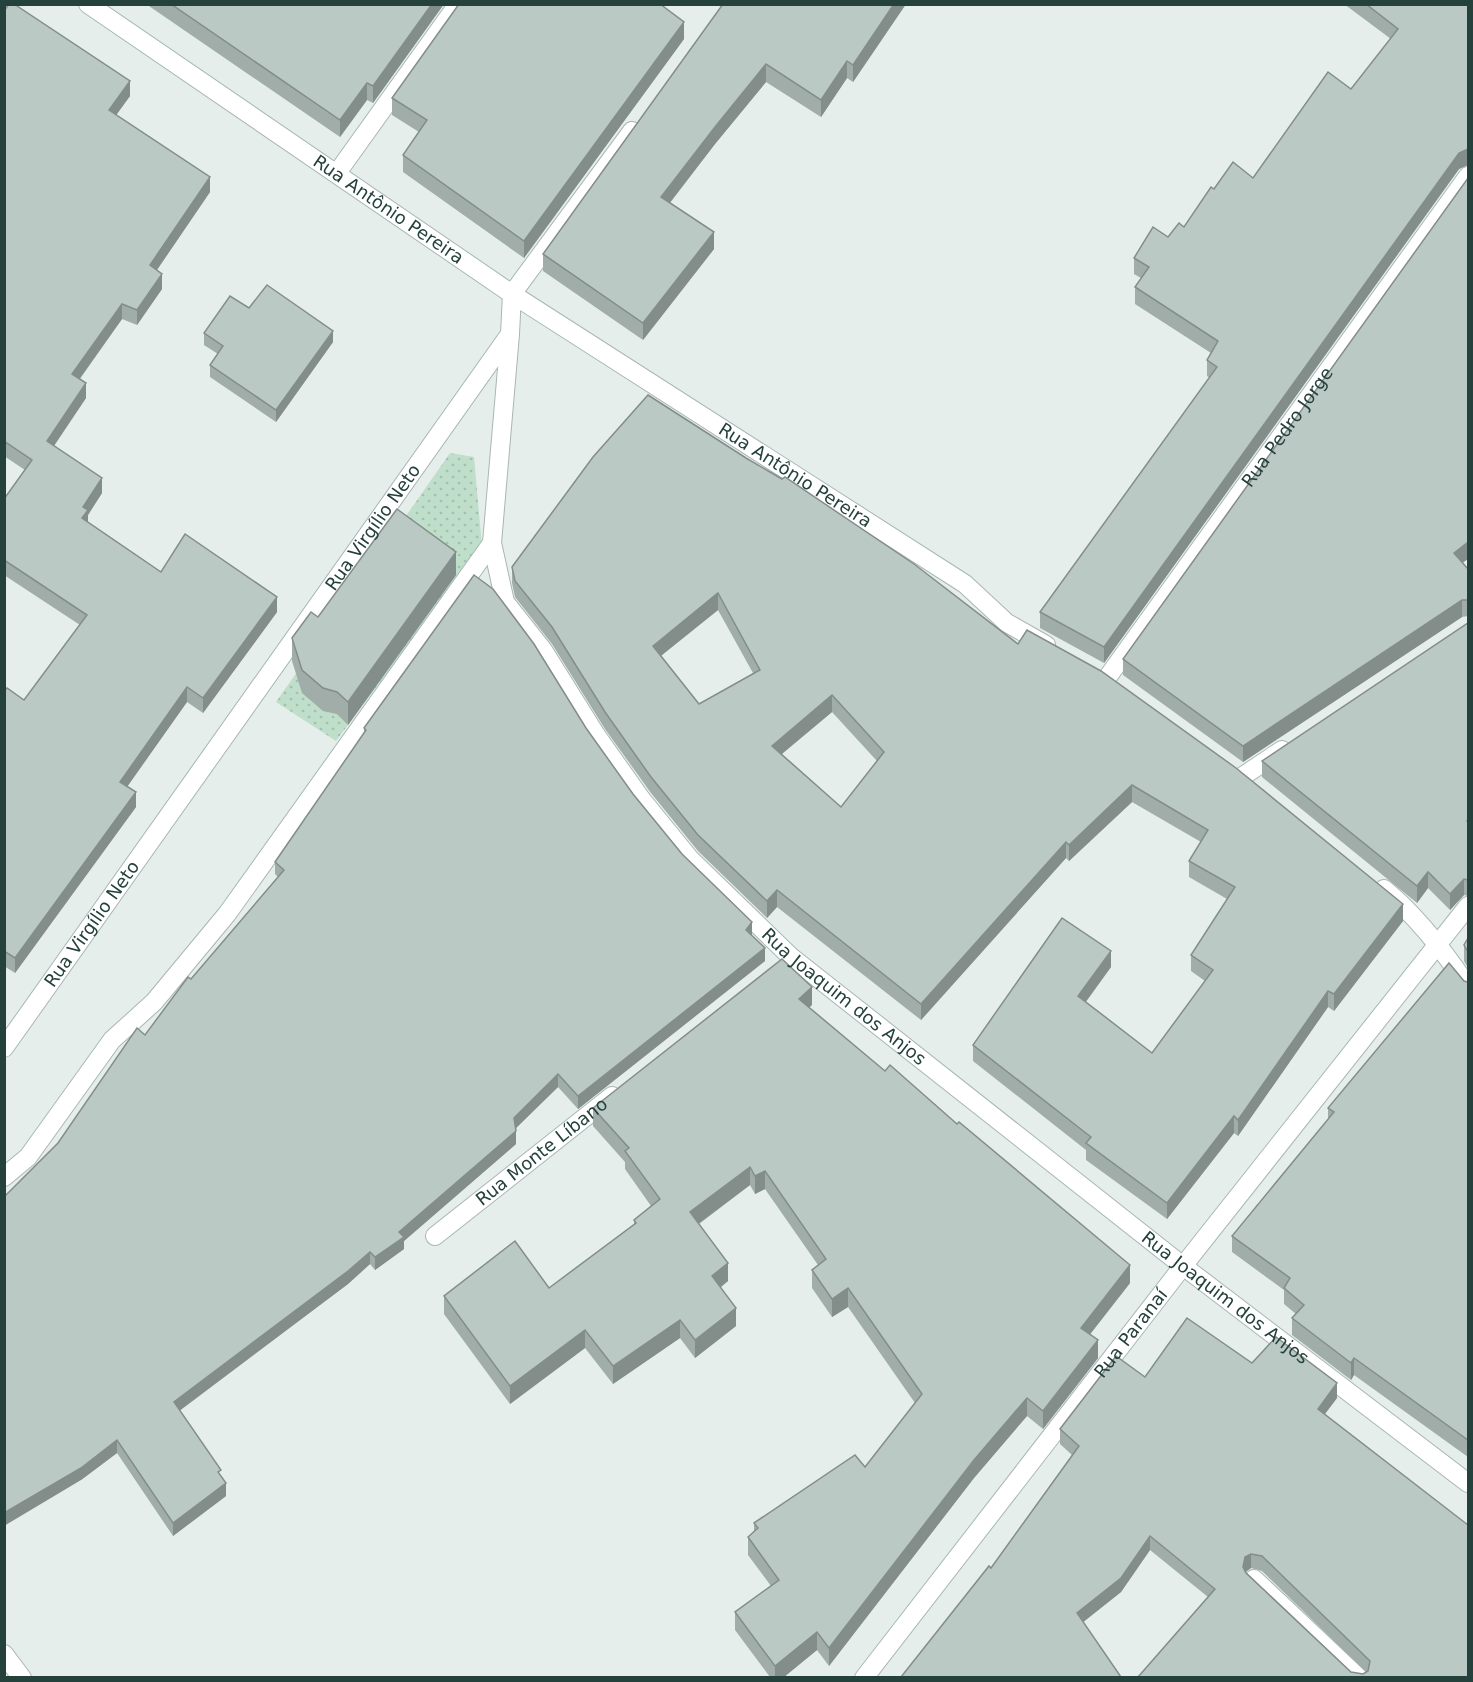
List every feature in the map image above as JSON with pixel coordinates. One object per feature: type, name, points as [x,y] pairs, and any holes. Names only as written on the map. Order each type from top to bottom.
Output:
[{"type":"street","name":"Rua Antônio Pereira","points":[[88,4],[513,294],[965,584],[1007,623],[1057,651]]},
{"type":"street","points":[[337,173],[458,4]]},
{"type":"street","points":[[510,334],[513,294],[639,120]]},
{"type":"street","name":"Rua Pedro Jorge","points":[[1107,678],[1468,176]]},
{"type":"street","name":"Rua Joaquim dos Anjos","points":[[510,334],[492,543],[505,602],[543,650],[596,735],[642,800],[690,859],[790,956],[1183,1266],[1468,1483]]},
{"type":"street","name":"Rua Virgílio Neto","points":[[4,1048],[162,829],[510,334]]},
{"type":"street","points":[[4,1177],[28,1157],[112,1040],[154,1002],[227,914],[492,543]]},
{"type":"street","points":[[1087,667],[1107,678],[1125,692]]},
{"type":"street","points":[[1244,776],[1292,743]]},
{"type":"street","points":[[1225,763],[1262,791]]},
{"type":"street","points":[[1374,881],[1402,903],[1438,943],[1468,987]]},
{"type":"street","name":"Rua Paranaí","points":[[864,1677],[1183,1266],[1468,906]]},
{"type":"street","points":[[771,971],[790,956]]},
{"type":"street","name":"Rua Monte Líbano","points":[[435,1236],[622,1089]]},
{"type":"street","points":[[1254,1579],[1359,1677]]},
{"type":"street","points":[[4,1653],[22,1677]]},
{"type":"green space","points":[[450,453],[474,457],[482,546],[336,741],[276,702]]},
{"type":"building","points":[[9,4],[14,4],[130,81],[109,110],[210,177],[150,265],[162,274],[137,310],[122,304],[72,374],[86,383],[47,441],[102,478],[83,507],[88,510],[82,518],[161,572],[185,534],[277,597],[203,698],[187,687],[120,782],[136,792],[15,958],[4,951],[4,691],[7,688],[24,700],[87,615],[4,560],[4,499],[32,460],[4,441],[4,11]]},
{"type":"building","points":[[171,4],[432,4],[373,86],[367,83],[340,120]]},
{"type":"building","points":[[459,4],[660,4],[684,22],[524,241],[403,155],[427,120],[392,98]]},
{"type":"building","points":[[723,4],[894,4],[853,65],[847,61],[821,100],[766,64],[715,127],[661,197],[714,232],[643,323],[543,254]]},
{"type":"building","points":[[1366,4],[1468,4],[1468,149],[1459,153],[1104,647],[1040,612],[1217,367],[1207,360],[1218,341],[1135,287],[1149,267],[1134,258],[1153,227],[1168,237],[1179,223],[1184,227],[1211,187],[1214,189],[1233,162],[1253,178],[1328,72],[1351,89],[1398,29]]},
{"type":"building","points":[[1468,178],[1468,542],[1454,553],[1468,569],[1468,600],[1462,600],[1243,746],[1123,659]]},
{"type":"building","points":[[267,285],[333,331],[276,410],[210,365],[223,346],[204,333],[230,296],[249,308]]},
{"type":"building","points":[[648,395],[746,458],[782,479],[785,477],[914,564],[1018,644],[1027,630],[1101,671],[1236,768],[1403,904],[1334,994],[1328,991],[1238,1120],[1234,1116],[1167,1203],[1086,1143],[1091,1137],[973,1045],[1062,918],[1111,951],[1078,996],[1152,1053],[1213,970],[1191,955],[1235,887],[1189,861],[1208,830],[1132,785],[1069,845],[1066,842],[921,1004],[777,890],[767,901],[698,835],[651,777],[605,712],[552,627],[515,581],[512,567],[593,457]],"holes":[[[718,593],[760,670],[699,704],[653,646]],[[832,695],[884,752],[841,807],[772,746]]]},
{"type":"building","points":[[397,509],[456,552],[348,702],[337,692],[323,688],[302,670],[292,638],[311,612],[318,617]]},
{"type":"building","points":[[474,575],[493,589],[534,644],[586,728],[633,794],[682,854],[752,922],[746,930],[765,948],[578,1096],[558,1074],[514,1118],[516,1131],[399,1232],[404,1237],[375,1257],[370,1252],[174,1402],[221,1470],[218,1472],[226,1483],[173,1523],[117,1440],[81,1468],[4,1513],[4,1197],[58,1143],[137,1028],[145,1035],[188,977],[191,979],[284,870],[275,862],[366,730],[364,728]]},
{"type":"building","points":[[1468,623],[1468,880],[1464,879],[1450,894],[1428,872],[1417,886],[1262,761]]},
{"type":"building","points":[[1468,938],[1468,952],[1464,945]]},
{"type":"building","points":[[782,959],[812,987],[799,999],[885,1071],[890,1065],[957,1124],[959,1122],[1130,1265],[1081,1328],[1098,1340],[1043,1411],[1027,1398],[974,1460],[829,1648],[817,1632],[775,1666],[735,1612],[779,1580],[748,1537],[758,1528],[754,1523],[855,1455],[865,1467],[922,1394],[848,1288],[832,1299],[812,1270],[826,1259],[765,1171],[755,1176],[750,1167],[690,1212],[728,1263],[712,1276],[736,1308],[695,1340],[680,1320],[613,1366],[585,1330],[510,1386],[444,1296],[515,1241],[549,1288],[636,1223],[634,1220],[660,1199],[625,1151],[629,1148],[593,1108]]},
{"type":"building","points":[[1449,963],[1464,981],[1468,982],[1468,1440],[1354,1358],[1351,1363],[1292,1318],[1304,1305],[1284,1288],[1290,1278],[1232,1236],[1334,1112],[1328,1108]]},
{"type":"building","points":[[1187,1318],[1252,1363],[1276,1337],[1337,1383],[1318,1409],[1468,1525],[1468,1677],[1138,1677],[1215,1589],[1150,1536],[1121,1578],[1077,1613],[1121,1677],[901,1677],[989,1566],[991,1568],[1079,1446],[1060,1429],[1116,1356],[1145,1377]],"holes":[[[1251,1554],[1262,1556],[1370,1661],[1368,1671],[1363,1674],[1351,1672],[1246,1573],[1243,1567],[1245,1557]]]}]
